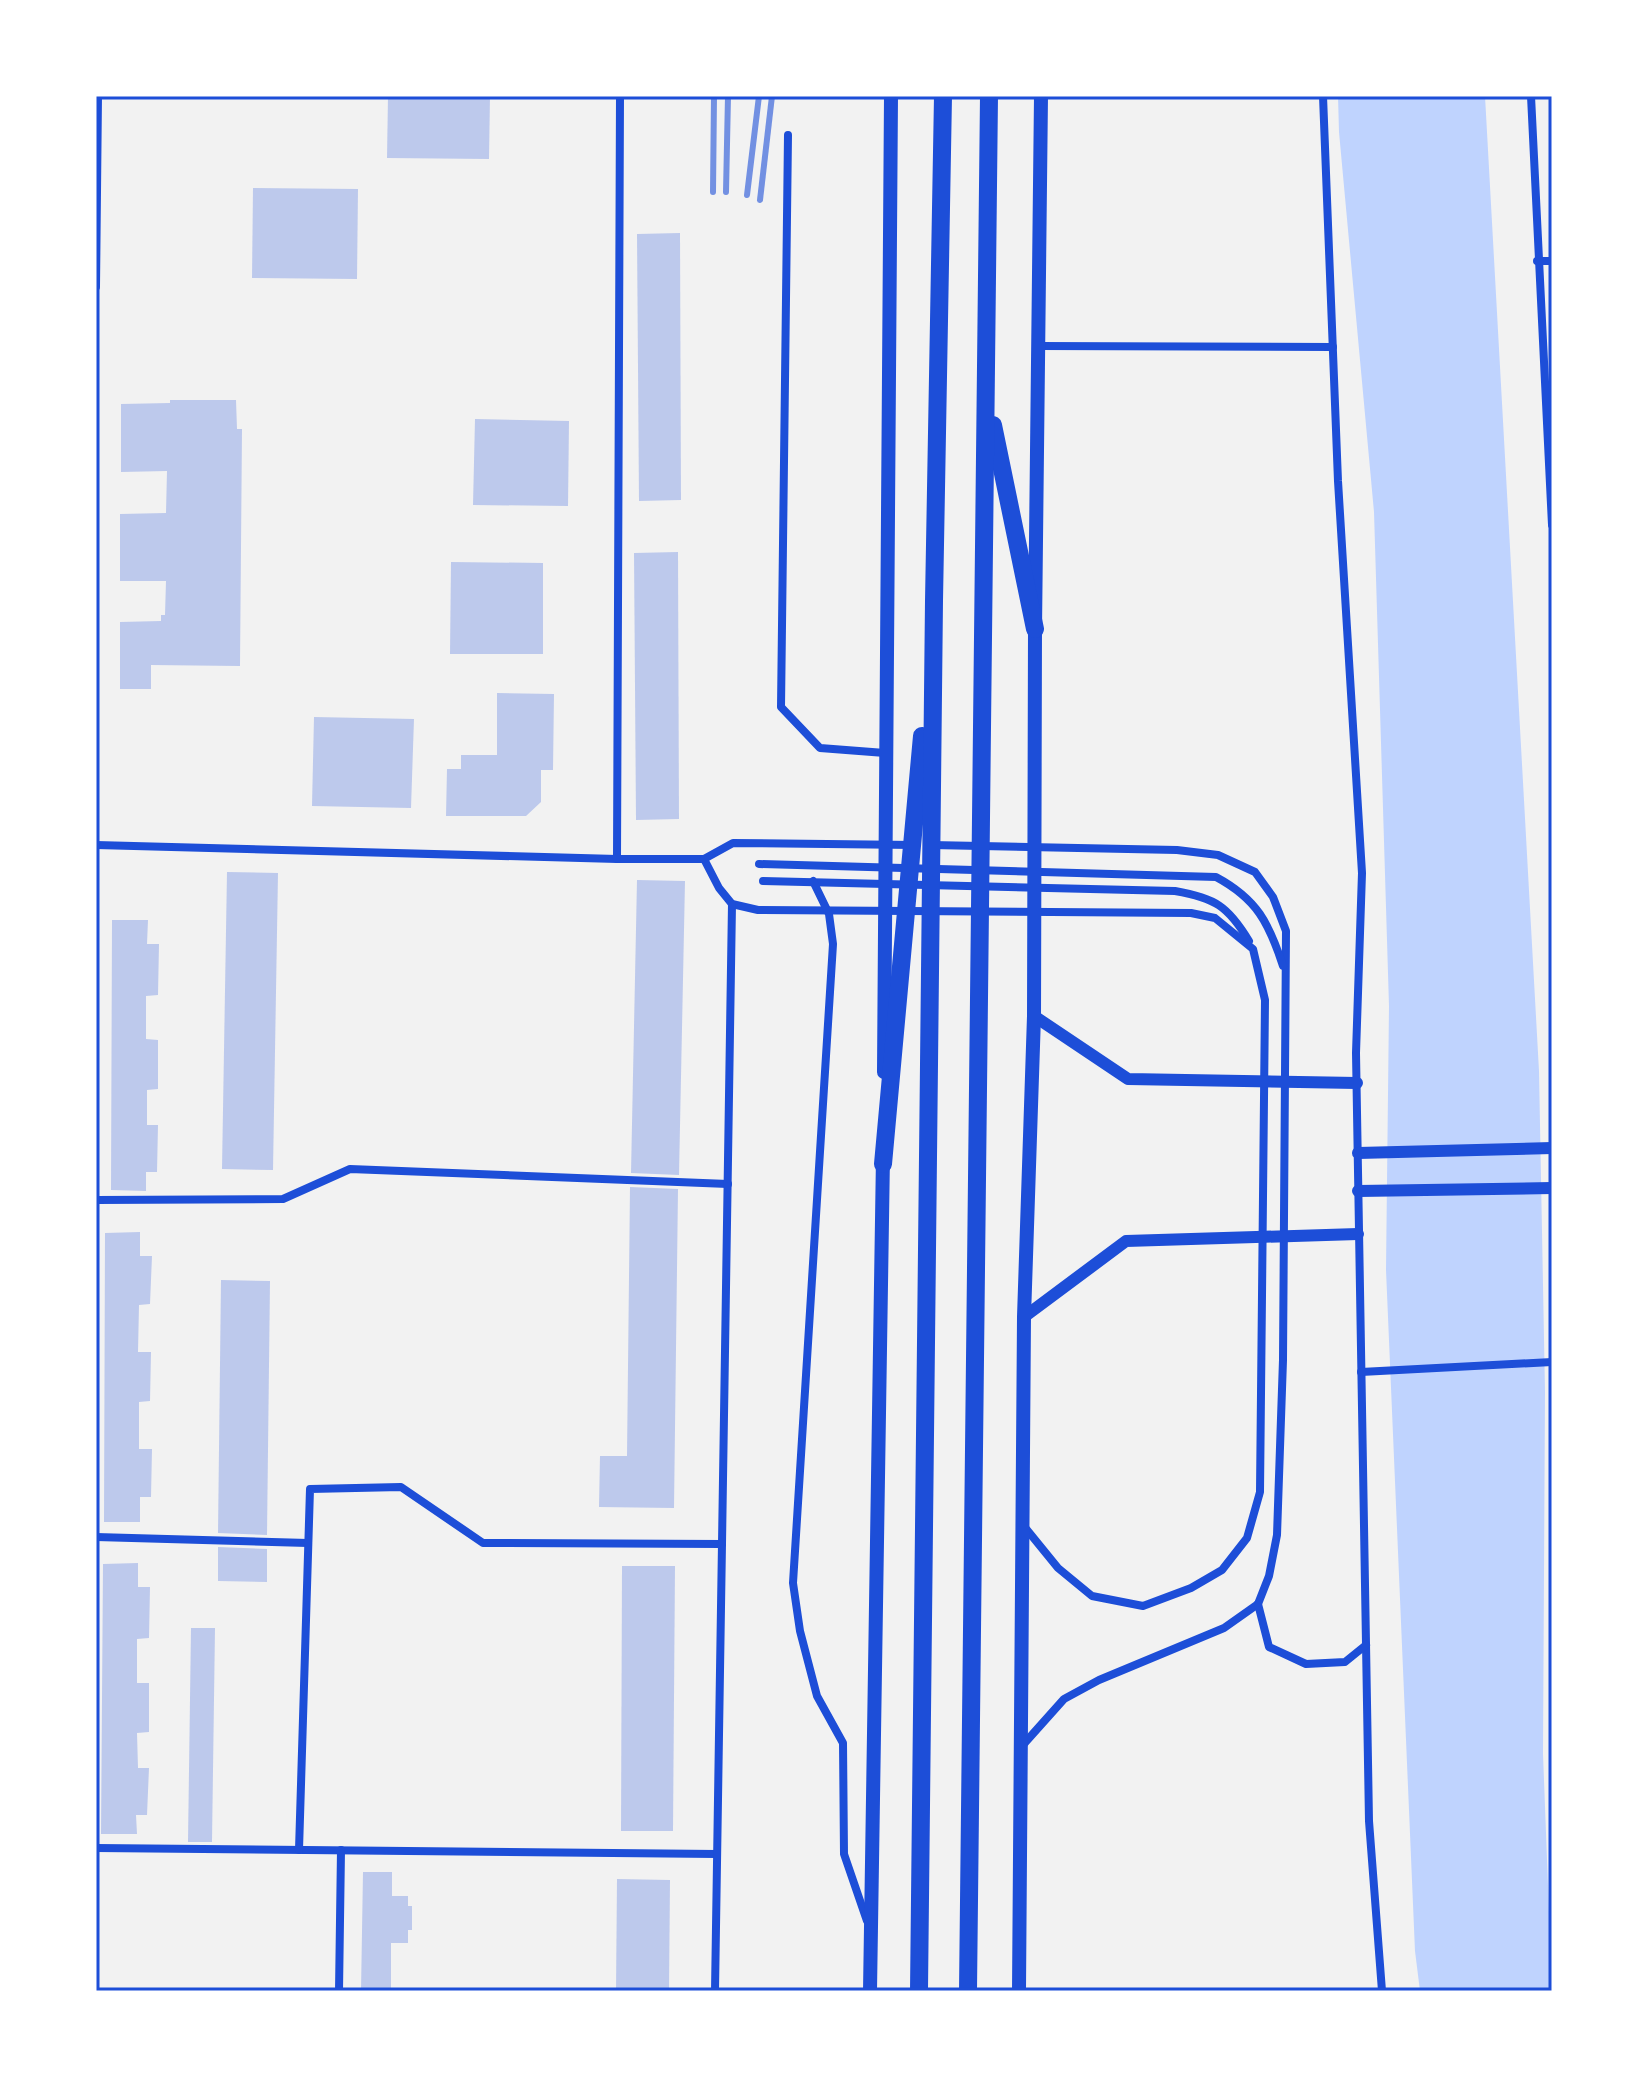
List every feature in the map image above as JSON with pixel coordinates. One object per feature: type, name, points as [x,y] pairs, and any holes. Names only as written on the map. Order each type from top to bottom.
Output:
[{"type":"highway","points":[[919,1991],[934,601],[943,96]]},
{"type":"highway","points":[[968,1991],[989,96]]},
{"type":"highway","points":[[986,391],[1035,629]]},
{"type":"highway","points":[[883,1164],[934,601]]},
{"type":"main road","points":[[870,1991],[883,1164],[891,96]]},
{"type":"main road","points":[[1019,1991],[1024,1317],[1034,1016],[1041,96]]},
{"type":"street","points":[[96,287],[98,96]]},
{"type":"street","points":[[617,859],[620,96]]},
{"type":"street","points":[[1323,96],[1333,347],[1362,873],[1357,1083],[1358,1234],[1369,1821],[1382,1991]]},
{"type":"street","points":[[1531,96],[1552,525]]},
{"type":"street","points":[[788,135],[781,707],[820,748],[885,753]]},
{"type":"street","points":[[1537,261],[1552,261]]},
{"type":"street","points":[[1038,346],[1333,347]]},
{"type":"street","points":[[96,845],[617,859],[704,859],[733,843],[758,842],[1177,850],[1218,855],[1255,872],[1273,897],[1286,931],[1283,1360],[1277,1535],[1269,1576],[1258,1604],[1224,1628],[1099,1680],[1064,1699],[1021,1746]]},
{"type":"street","points":[[704,859],[719,888],[732,904],[758,910],[1191,913],[1215,918],[1253,949]]},
{"type":"street","points":[[759,864],[1216,877],[1240,890],[1272,932],[1286,975]]},
{"type":"street","points":[[763,881],[1175,891],[1204,896],[1222,905],[1237,921],[1253,949],[1265,1000],[1260,1492],[1247,1538],[1222,1570],[1191,1588],[1143,1606],[1092,1596],[1058,1568],[1022,1524]]},
{"type":"street","points":[[813,881],[829,914],[833,944],[793,1583],[800,1631],[817,1696],[843,1743],[844,1854],[871,1933]]},
{"type":"street","points":[[715,1991],[732,904]]},
{"type":"street","points":[[1034,1016],[1128,1079],[1357,1083]]},
{"type":"street","points":[[1358,1153],[1552,1148]]},
{"type":"street","points":[[96,1200],[283,1199],[350,1169],[728,1184]]},
{"type":"street","points":[[1358,1191],[1552,1188]]},
{"type":"street","points":[[1024,1317],[1126,1241],[1358,1234]]},
{"type":"street","points":[[1361,1372],[1552,1362]]},
{"type":"street","points":[[299,1850],[310,1489],[401,1487],[483,1543],[722,1544]]},
{"type":"street","points":[[96,1537],[308,1543]]},
{"type":"street","points":[[1258,1604],[1269,1647],[1306,1664],[1345,1662],[1366,1645]]},
{"type":"street","points":[[96,1848],[717,1854]]},
{"type":"street","points":[[339,1991],[341,1850]]},
{"type":"water","points":[[1338,96],[1485,96],[1539,1071],[1545,1392],[1543,1754],[1552,1991],[1420,1991],[1415,1951],[1386,1270],[1389,1006],[1374,512]]},
{"type":"building","points":[[388,96],[490,96],[489,159],[387,158]]},
{"type":"building","points":[[253,188],[358,189],[357,279],[252,278]]},
{"type":"building","points":[[680,233],[681,500],[639,501],[637,234]]},
{"type":"building","points":[[170,400],[236,400],[237,429],[242,429],[240,666],[151,665],[151,689],[120,689],[120,622],[161,621],[161,615],[165,615],[166,581],[120,581],[120,514],[166,513],[167,471],[121,472],[121,404],[170,403]]},
{"type":"building","points":[[475,419],[569,421],[568,506],[473,505]]},
{"type":"building","points":[[678,552],[679,819],[636,820],[634,553]]},
{"type":"building","points":[[451,562],[543,563],[543,654],[450,654]]},
{"type":"building","points":[[497,693],[554,694],[553,770],[541,770],[541,802],[526,816],[446,816],[447,769],[461,769],[461,755],[497,755]]},
{"type":"building","points":[[314,717],[414,719],[411,808],[312,806]]},
{"type":"building","points":[[227,872],[278,873],[273,1170],[222,1169]]},
{"type":"building","points":[[637,880],[685,881],[679,1175],[631,1173]]},
{"type":"building","points":[[112,920],[148,920],[147,944],[159,944],[158,995],[146,996],[146,1039],[158,1040],[158,1089],[147,1090],[147,1125],[158,1125],[157,1172],[146,1172],[146,1191],[111,1190]]},
{"type":"building","points":[[630,1187],[678,1189],[674,1508],[599,1507],[600,1456],[627,1456]]},
{"type":"building","points":[[140,1232],[140,1256],[152,1256],[150,1304],[139,1305],[138,1352],[151,1352],[150,1401],[139,1402],[139,1449],[152,1449],[151,1497],[140,1497],[140,1522],[104,1522],[105,1233]]},
{"type":"building","points":[[221,1280],[270,1281],[267,1535],[218,1533]]},
{"type":"building","points":[[218,1547],[267,1549],[267,1582],[218,1581]]},
{"type":"building","points":[[138,1563],[138,1587],[150,1587],[149,1638],[137,1639],[137,1683],[149,1683],[149,1732],[137,1733],[138,1768],[149,1768],[147,1815],[136,1815],[137,1834],[101,1834],[103,1564]]},
{"type":"building","points":[[622,1566],[675,1566],[673,1831],[621,1831]]},
{"type":"building","points":[[191,1628],[215,1628],[212,1842],[188,1842]]},
{"type":"building","points":[[363,1872],[392,1872],[392,1896],[408,1896],[408,1906],[412,1906],[412,1930],[408,1930],[408,1943],[391,1943],[391,1991],[361,1991]]},
{"type":"building","points":[[617,1879],[670,1880],[669,1991],[616,1991]]},
{"type":"railway","points":[[713,192],[714,96]]},
{"type":"railway","points":[[726,192],[728,96]]},
{"type":"railway","points":[[747,195],[759,96]]},
{"type":"railway","points":[[760,200],[772,96]]}]
